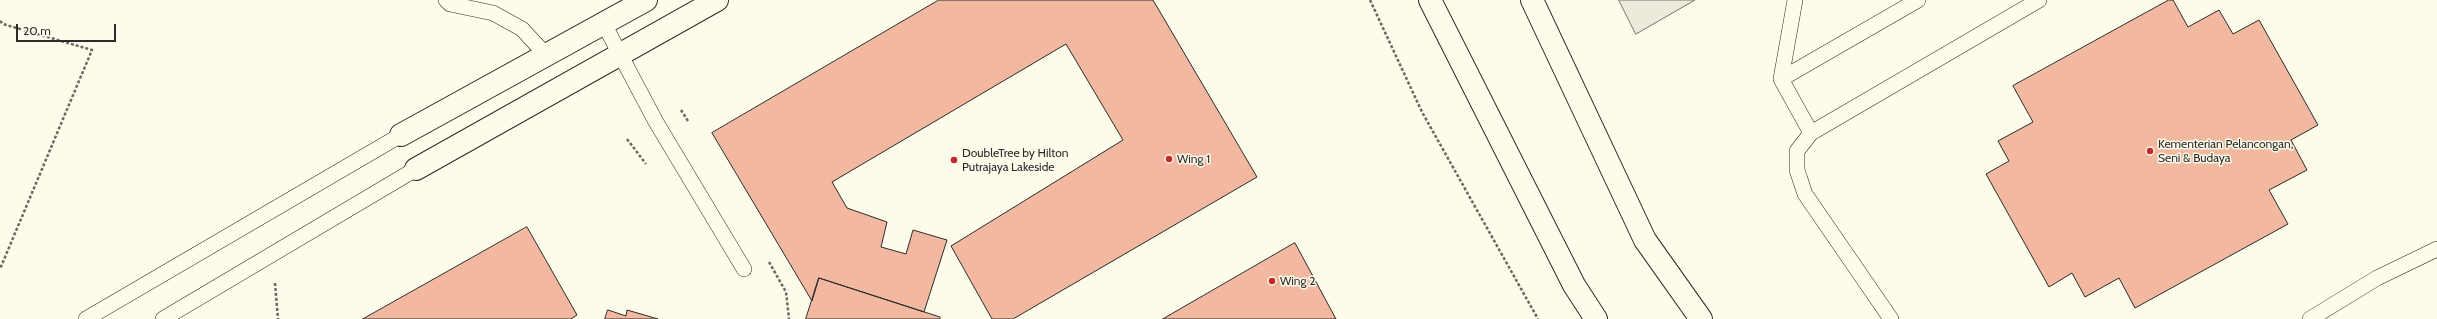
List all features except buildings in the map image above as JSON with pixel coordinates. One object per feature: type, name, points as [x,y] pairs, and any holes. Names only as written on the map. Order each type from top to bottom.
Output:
[{"type":"street","points":[[401,135],[547,56],[646,0]]},
{"type":"street","points":[[416,169],[717,0]]},
{"type":"street","points":[[1430,0],[1574,285],[1596,319]]},
{"type":"street","points":[[1532,0],[1645,240],[1701,319]]},
{"type":"lane","points":[[446,0],[450,4],[493,13],[522,29],[547,56]]},
{"type":"lane","points":[[1795,0],[1782,79],[1811,133]]},
{"type":"lane","points":[[1782,79],[1918,0]]},
{"type":"lane","points":[[1891,319],[1805,194],[1797,170],[1797,151],[1811,133],[2039,0]]},
{"type":"lane","points":[[604,24],[656,122],[744,269]]},
{"type":"lane","points":[[86,319],[401,135]]},
{"type":"lane","points":[[163,319],[416,169]]},
{"type":"lane","points":[[2310,319],[2377,278],[2437,249]]},
{"type":"path","points":[[1370,0],[1422,112],[1538,319]]},
{"type":"path","points":[[0,21],[3,24],[92,50],[0,270]]},
{"type":"path","points":[[628,139],[646,164]]},
{"type":"path","points":[[274,283],[278,319]]},
{"type":"shaded area","points":[[1619,0],[1695,0],[1636,34]]},
{"type":"place","name":"Kementerian Pelancongan, Seni & Budaya","points":[[2150,151]]},
{"type":"place","name":"Wing 1","points":[[1169,159]]},
{"type":"place","name":"DoubleTree by Hilton Putrajaya Lakeside","points":[[954,160]]},
{"type":"place","name":"Wing 2","points":[[1272,281]]}]
